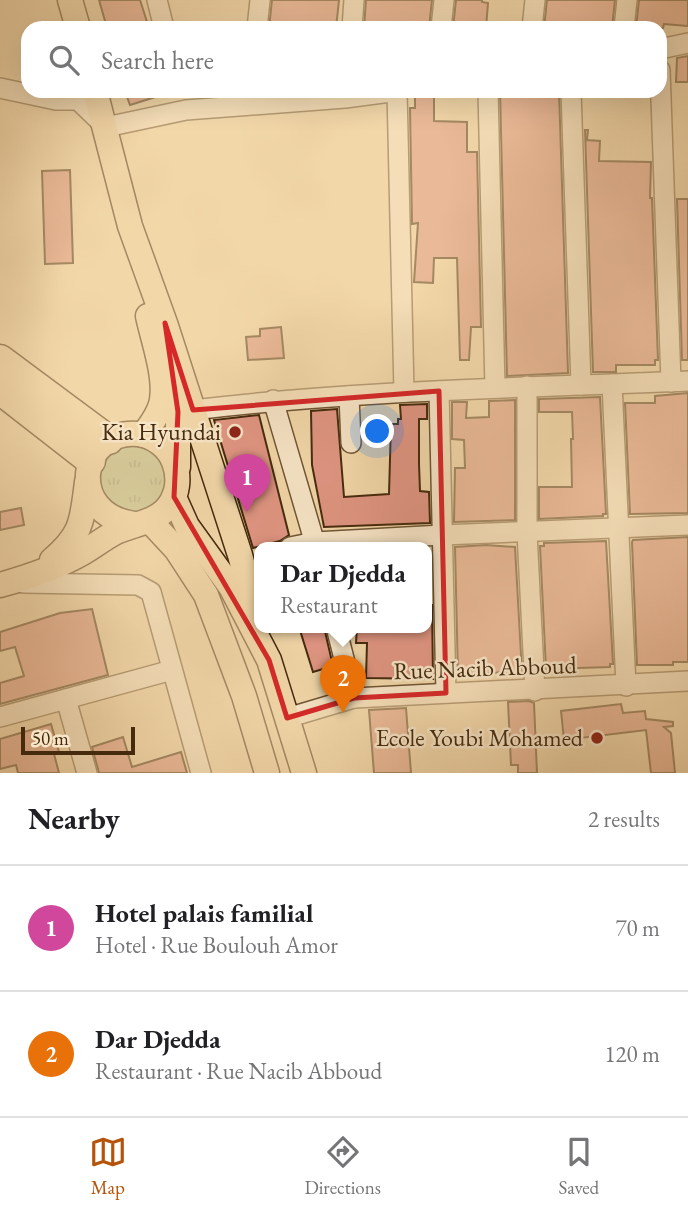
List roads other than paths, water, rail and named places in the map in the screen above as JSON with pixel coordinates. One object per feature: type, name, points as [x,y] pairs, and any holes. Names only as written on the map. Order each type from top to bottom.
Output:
[{"type":"highway","points":[[0,359],[96,458]]},
{"type":"highway","points":[[0,390],[96,458]]},
{"type":"main road","points":[[70,0],[76,21]]},
{"type":"main road","points":[[97,98],[130,226],[160,370],[162,400],[153,421],[143,435]]},
{"type":"main road","points":[[130,226],[193,410],[249,554],[254,590]]},
{"type":"main road","points":[[5,584],[83,554],[111,534],[142,522],[168,507],[176,486],[178,412],[165,323]]},
{"type":"main road","points":[[254,631],[231,587],[187,526],[176,486],[174,461],[166,449],[155,439],[128,434],[96,458],[89,489],[95,504],[106,515],[119,522],[142,522],[176,549],[206,595],[244,696],[267,773]]},
{"type":"main road","points":[[36,574],[73,540],[82,520],[96,458]]},
{"type":"main road","points":[[220,632],[266,712],[285,773]]},
{"type":"main road","points":[[255,633],[269,660]]},
{"type":"main road","points":[[261,633],[304,773]]},
{"type":"street","points":[[258,21],[260,0]]},
{"type":"street","points":[[352,21],[354,0]]},
{"type":"street","points":[[442,21],[444,0]]},
{"type":"street","points":[[533,21],[535,0]]},
{"type":"street","points":[[625,21],[627,0]]},
{"type":"street","points":[[158,2],[162,21]]},
{"type":"street","points":[[667,48],[688,43]]},
{"type":"street","points":[[0,88],[21,92]]},
{"type":"street","points":[[47,98],[78,100],[106,127],[183,100],[250,98]]},
{"type":"street","points":[[397,98],[404,392]]},
{"type":"street","points":[[488,98],[495,388]]},
{"type":"street","points":[[571,98],[581,385]]},
{"type":"street","points":[[193,410],[273,400],[404,392],[679,382],[662,98]]},
{"type":"street","points":[[612,384],[626,686]]},
{"type":"street","points":[[527,387],[527,533],[534,691]]},
{"type":"street","points":[[439,391],[446,693]]},
{"type":"street","points":[[349,396],[351,443]]},
{"type":"street","points":[[273,400],[315,542]]},
{"type":"street","points":[[354,542],[442,535],[688,526]]},
{"type":"street","points":[[5,584],[130,585],[151,592],[201,773]]},
{"type":"street","points":[[338,633],[354,698]]},
{"type":"street","points":[[0,717],[172,670]]},
{"type":"street","name":"Rue Nacib Abboud","points":[[287,718],[354,698],[534,691],[688,681]]},
{"type":"street","points":[[66,699],[87,773]]},
{"type":"place","name":"Kia Hyundai","points":[[235,432]]},
{"type":"place","name":"Hotel palais familial","points":[[247,512]]},
{"type":"place","name":"Dar Djedda","points":[[343,713]]},
{"type":"place","name":"Ecole Youbi Mohamed","points":[[597,738]]}]
